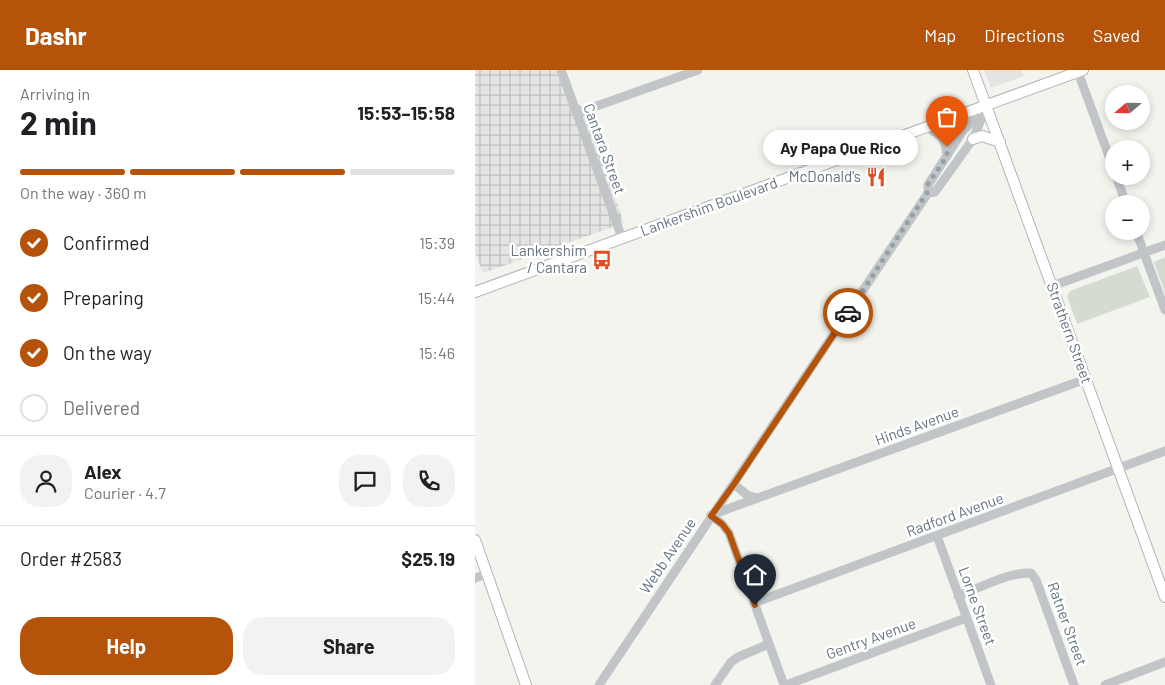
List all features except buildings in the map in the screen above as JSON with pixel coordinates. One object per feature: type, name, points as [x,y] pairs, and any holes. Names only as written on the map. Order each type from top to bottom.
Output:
[{"type":"main road","name":"Strathern Street","points":[[973,70],[1165,597]]},
{"type":"main road","name":"Lankershim Boulevard","points":[[475,292],[1080,71]]},
{"type":"main road","points":[[973,138],[982,136],[1000,142]]},
{"type":"main road","points":[[475,540],[526,685]]},
{"type":"street","name":"Cantara Street","points":[[561,70],[622,238]]},
{"type":"street","points":[[577,113],[698,70]]},
{"type":"street","points":[[1080,71],[1105,144]]},
{"type":"street","name":"Webb Avenue","points":[[927,193],[935,192],[973,138],[987,106]]},
{"type":"street","name":"Webb Avenue","points":[[599,685],[927,193],[928,184],[962,132],[987,106]]},
{"type":"street","points":[[927,127],[943,138],[947,147],[947,156]]},
{"type":"street","points":[[1139,240],[1165,310]]},
{"type":"street","points":[[1052,286],[1165,245]]},
{"type":"street","name":"Hinds Avenue","points":[[711,516],[1086,379]]},
{"type":"street","name":"Radford Avenue","points":[[754,603],[1165,451]]},
{"type":"street","points":[[734,484],[747,495],[757,498]]},
{"type":"street","points":[[711,516],[722,524],[729,533],[785,685]]},
{"type":"street","name":"Lorne Street","points":[[937,536],[991,685]]},
{"type":"street","name":"Ratner Street","points":[[958,596],[1012,575],[1031,573],[1036,580],[1074,685]]},
{"type":"street","points":[[475,578],[487,574]]},
{"type":"street","name":"Gentry Avenue","points":[[785,685],[966,618]]},
{"type":"street","points":[[715,685],[731,662],[738,656],[769,644]]},
{"type":"street","points":[[1105,685],[1165,662]]},
{"type":"shaded area","points":[[475,70],[566,70],[578,104],[583,108],[624,223],[483,273],[475,252]]},
{"type":"shaded area","points":[[984,70],[1021,70],[1024,76],[991,88]]},
{"type":"shaded area","points":[[1165,257],[1165,293],[1154,262]]},
{"type":"shaded area","points":[[1137,266],[1150,297],[1077,324],[1067,296],[1070,291]]},
{"type":"way so far","points":[[848,313],[927,193],[928,184],[947,156],[947,147]]},
{"type":"place","name":"Ay Papa Que Rico","points":[[947,147]]},
{"type":"place","name":"McDonald's","points":[[876,177]]},
{"type":"place","name":"Lankershim / Cantara","points":[[602,260]]},
{"type":"route","points":[[755,605],[729,533],[722,524],[711,516],[848,313]]}]
